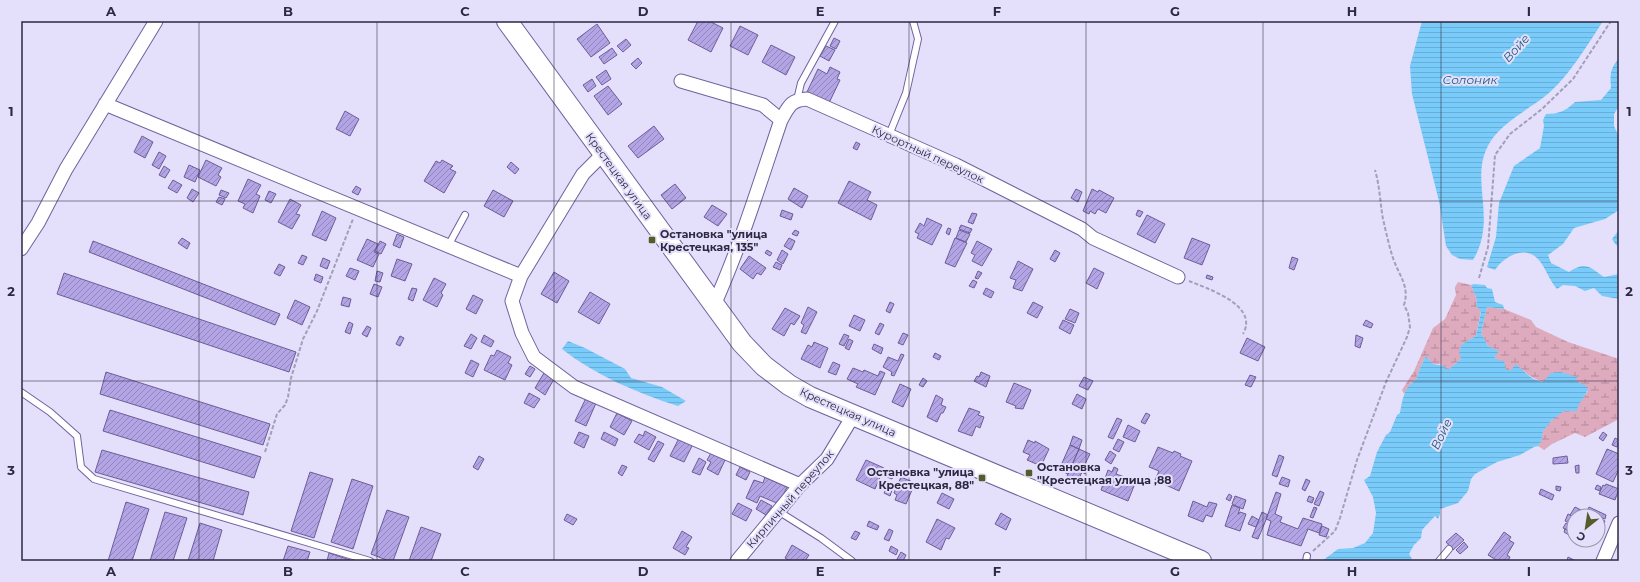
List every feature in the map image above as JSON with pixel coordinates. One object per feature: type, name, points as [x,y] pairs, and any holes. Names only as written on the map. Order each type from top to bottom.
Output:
[{"type":"main road","name":"Крестецкая улица","points":[[507,21],[742,343],[764,366],[789,385],[810,397],[1197,560]]},
{"type":"street","points":[[21,249],[38,223],[66,169],[156,21]]},
{"type":"street","points":[[681,81],[763,105],[781,120]]},
{"type":"street","name":"Курортный переулок","points":[[798,100],[808,99],[956,165],[1082,229],[1093,238],[1178,277]]},
{"type":"street","points":[[714,305],[736,250],[781,120],[789,107],[798,100]]},
{"type":"street","points":[[105,104],[521,276]]},
{"type":"street","points":[[603,154],[583,174],[521,276],[512,301],[522,333],[534,357],[574,387],[800,485]]},
{"type":"street","name":"Кирпичный переулок","points":[[737,561],[800,485],[827,459],[853,416]]},
{"type":"street","points":[[1603,561],[1619,523]]},
{"type":"lane","points":[[798,100],[801,83],[835,21]]},
{"type":"lane","points":[[889,134],[906,93],[918,39],[913,21]]},
{"type":"lane","points":[[448,246],[466,215]]},
{"type":"lane","points":[[21,392],[50,412],[77,436],[81,467],[94,479],[370,561]]},
{"type":"lane","points":[[778,511],[821,538],[852,561]]},
{"type":"lane","points":[[1439,561],[1449,549]]},
{"type":"path","points":[[1479,278],[1488,247],[1495,155],[1510,134],[1542,109],[1573,79],[1611,21]]},
{"type":"path","points":[[1306,558],[1335,531],[1356,460],[1386,382],[1407,337],[1410,327],[1408,313],[1404,305],[1408,295],[1394,260],[1383,219],[1380,188],[1375,170]]},
{"type":"path","points":[[265,452],[277,414],[285,405],[288,397],[291,378],[303,338],[317,311],[357,208]]},
{"type":"path","points":[[1178,277],[1212,290],[1240,308],[1245,317],[1246,325],[1243,334]]},
{"type":"green space","points":[[1458,282],[1471,285],[1477,300],[1476,305],[1481,311],[1476,336],[1462,344],[1461,359],[1449,369],[1445,369],[1440,364],[1433,364],[1426,356],[1416,380],[1412,382],[1404,394],[1402,390],[1414,371],[1433,328],[1445,319],[1456,295],[1455,287]]},
{"type":"green space","points":[[1487,307],[1504,309],[1531,320],[1536,327],[1568,342],[1619,359],[1619,419],[1585,437],[1575,433],[1552,444],[1544,450],[1538,446],[1541,441],[1543,431],[1550,422],[1560,413],[1580,401],[1588,391],[1544,382],[1529,375],[1523,370],[1506,370],[1494,357],[1497,350],[1488,346],[1481,333]]},
{"type":"water","name":"Солоник","points":[[1422,21],[1603,21],[1579,58],[1558,84],[1542,99],[1506,125],[1491,140],[1486,150],[1481,170],[1484,221],[1480,246],[1473,260],[1460,259],[1452,255],[1446,246],[1439,201],[1412,94],[1410,66]]},
{"type":"water","points":[[1619,58],[1619,106],[1614,114],[1614,126],[1619,137],[1619,210],[1605,219],[1574,228],[1563,244],[1548,255],[1551,263],[1569,272],[1584,266],[1591,268],[1604,277],[1619,274],[1619,299],[1602,296],[1594,288],[1585,291],[1575,286],[1563,285],[1557,289],[1538,259],[1527,253],[1515,254],[1509,257],[1504,260],[1495,270],[1487,267],[1496,237],[1499,203],[1514,166],[1540,148],[1544,126],[1543,120],[1546,114],[1562,111],[1575,102],[1601,100],[1611,88],[1611,72]]},
{"type":"water","points":[[1619,230],[1619,246],[1616,245],[1612,239]]},
{"type":"water","name":"Войе","points":[[1471,285],[1485,285],[1487,288],[1492,289],[1495,302],[1503,305],[1504,309],[1487,307],[1481,333],[1488,346],[1497,350],[1498,353],[1494,357],[1498,360],[1504,361],[1506,370],[1511,370],[1516,364],[1528,375],[1543,382],[1551,373],[1560,372],[1577,377],[1576,381],[1588,387],[1577,411],[1564,411],[1552,420],[1543,431],[1541,442],[1538,446],[1520,455],[1497,462],[1475,474],[1471,479],[1468,491],[1458,503],[1440,509],[1438,519],[1435,516],[1422,530],[1421,538],[1414,545],[1409,554],[1412,559],[1410,561],[1322,561],[1338,549],[1353,548],[1365,543],[1373,533],[1376,513],[1373,497],[1364,480],[1370,476],[1377,452],[1386,435],[1390,432],[1397,415],[1400,413],[1406,390],[1416,380],[1426,356],[1433,364],[1445,366],[1445,369],[1449,369],[1461,359],[1459,352],[1462,344],[1476,336],[1481,312],[1476,305],[1477,300]]},
{"type":"water","points":[[568,341],[585,348],[625,369],[631,378],[662,387],[686,401],[678,406],[632,389],[602,375],[562,349]]},
{"type":"building","points":[[698,21],[709,21],[723,28],[711,52],[688,40]]},
{"type":"building","points":[[597,24],[610,43],[591,57],[577,39]]},
{"type":"building","points":[[740,26],[758,35],[748,55],[730,46]]},
{"type":"building","points":[[834,38],[840,41],[836,49],[830,46]]},
{"type":"building","points":[[626,39],[631,45],[623,52],[617,46]]},
{"type":"building","points":[[771,45],[795,57],[786,75],[762,62]]},
{"type":"building","points":[[826,46],[835,50],[829,61],[820,56]]},
{"type":"building","points":[[612,48],[617,55],[604,64],[599,57]]},
{"type":"building","points":[[638,58],[642,63],[636,69],[631,64]]},
{"type":"building","points":[[830,67],[840,72],[837,79],[840,80],[829,103],[807,92],[818,69],[827,74]]},
{"type":"building","points":[[606,70],[611,79],[602,85],[596,77]]},
{"type":"building","points":[[592,79],[596,86],[588,92],[583,85]]},
{"type":"building","points":[[608,86],[622,104],[608,115],[594,96]]},
{"type":"building","points":[[345,111],[359,119],[350,136],[336,129]]},
{"type":"building","points":[[654,126],[664,139],[638,158],[628,146]]},
{"type":"building","points":[[142,136],[153,142],[145,158],[134,152]]},
{"type":"building","points":[[856,142],[860,144],[857,150],[853,148]]},
{"type":"building","points":[[159,152],[166,156],[159,169],[152,165]]},
{"type":"building","points":[[206,160],[222,168],[218,175],[221,177],[216,186],[198,177]]},
{"type":"building","points":[[442,160],[453,166],[450,169],[456,172],[444,193],[424,181],[436,161],[440,163]]},
{"type":"building","points":[[511,162],[519,169],[515,174],[507,167]]},
{"type":"building","points":[[189,165],[200,170],[195,182],[184,177]]},
{"type":"building","points":[[164,166],[170,170],[165,178],[159,175]]},
{"type":"building","points":[[248,179],[261,185],[256,194],[260,196],[253,213],[243,208],[245,204],[238,201]]},
{"type":"building","points":[[173,180],[182,185],[177,193],[168,188]]},
{"type":"building","points":[[849,181],[871,192],[867,200],[877,205],[871,220],[838,203]]},
{"type":"building","points":[[675,184],[686,198],[672,209],[661,195]]},
{"type":"building","points":[[356,186],[361,189],[358,195],[352,192]]},
{"type":"building","points":[[794,188],[808,196],[802,208],[788,199]]},
{"type":"building","points":[[192,189],[199,193],[193,202],[187,198]]},
{"type":"building","points":[[1076,189],[1082,192],[1078,202],[1071,198]]},
{"type":"building","points":[[1092,189],[1098,192],[1099,190],[1114,198],[1106,213],[1098,209],[1095,214],[1090,211],[1089,214],[1083,211]]},
{"type":"building","points":[[221,190],[229,193],[226,198],[219,195]]},
{"type":"building","points":[[493,190],[513,201],[504,217],[484,206]]},
{"type":"building","points":[[269,191],[276,194],[271,203],[265,200]]},
{"type":"building","points":[[219,197],[225,199],[222,205],[216,202]]},
{"type":"building","points":[[290,199],[301,205],[296,214],[300,215],[292,229],[278,222]]},
{"type":"building","points":[[712,205],[727,214],[718,226],[704,217]]},
{"type":"building","points":[[782,210],[793,214],[791,220],[780,216]]},
{"type":"building","points":[[1138,210],[1143,212],[1140,217],[1136,215]]},
{"type":"building","points":[[322,211],[336,218],[326,241],[312,235]]},
{"type":"building","points":[[972,213],[977,214],[973,224],[968,222]]},
{"type":"building","points":[[1147,215],[1165,224],[1155,243],[1137,234]]},
{"type":"building","points":[[927,218],[942,225],[932,245],[917,238],[919,234],[915,232],[920,223],[924,226]]},
{"type":"building","points":[[961,225],[972,229],[970,233],[959,229]]},
{"type":"building","points":[[948,228],[951,229],[949,235],[946,233]]},
{"type":"building","points":[[795,230],[799,232],[797,236],[792,234]]},
{"type":"building","points":[[959,230],[970,234],[966,242],[956,238]]},
{"type":"building","points":[[397,234],[404,237],[400,248],[393,245]]},
{"type":"building","points":[[182,238],[190,243],[187,249],[178,243]]},
{"type":"building","points":[[789,238],[795,241],[791,250],[784,246]]},
{"type":"building","points":[[955,238],[967,243],[955,267],[945,263]]},
{"type":"building","points":[[1192,238],[1210,245],[1202,265],[1184,258]]},
{"type":"building","points":[[367,239],[378,244],[374,252],[379,254],[373,267],[357,260]]},
{"type":"building","points":[[93,241],[280,314],[275,325],[89,252]]},
{"type":"building","points":[[380,241],[386,244],[381,254],[375,251]]},
{"type":"building","points":[[977,241],[992,249],[982,266],[972,261],[975,255],[971,253]]},
{"type":"building","points":[[767,250],[772,253],[770,256],[765,253]]},
{"type":"building","points":[[782,250],[788,254],[783,264],[777,260]]},
{"type":"building","points":[[1055,250],[1060,253],[1055,262],[1050,259]]},
{"type":"building","points":[[302,255],[307,257],[303,265],[298,263]]},
{"type":"building","points":[[749,256],[766,268],[761,275],[757,273],[753,279],[740,269]]},
{"type":"building","points":[[1292,257],[1298,259],[1294,270],[1289,268]]},
{"type":"building","points":[[323,258],[330,261],[327,269],[320,266]]},
{"type":"building","points":[[397,259],[412,264],[405,281],[391,276]]},
{"type":"building","points":[[1018,261],[1033,269],[1022,291],[1013,288],[1016,280],[1010,278]]},
{"type":"building","points":[[776,262],[782,265],[780,270],[773,267]]},
{"type":"building","points":[[279,264],[285,267],[280,276],[274,273]]},
{"type":"building","points":[[350,268],[359,271],[355,280],[346,276]]},
{"type":"building","points":[[1094,268],[1104,273],[1097,289],[1086,283]]},
{"type":"building","points":[[377,271],[383,273],[380,282],[375,281]]},
{"type":"building","points":[[978,271],[982,273],[978,279],[975,278]]},
{"type":"building","points":[[554,272],[569,281],[557,303],[541,294]]},
{"type":"building","points":[[64,273],[296,352],[289,372],[57,294]]},
{"type":"building","points":[[316,274],[323,277],[321,283],[314,280]]},
{"type":"building","points":[[1207,275],[1213,277],[1212,280],[1206,278]]},
{"type":"building","points":[[434,278],[446,284],[441,293],[443,295],[437,307],[423,300]]},
{"type":"building","points":[[973,280],[977,282],[974,288],[969,286]]},
{"type":"building","points":[[374,284],[382,287],[378,297],[370,294]]},
{"type":"building","points":[[412,288],[417,289],[413,301],[408,299]]},
{"type":"building","points":[[986,288],[994,292],[991,298],[983,294]]},
{"type":"building","points":[[590,292],[610,304],[599,324],[578,312]]},
{"type":"building","points":[[473,295],[483,300],[476,314],[466,309]]},
{"type":"building","points":[[343,297],[351,299],[349,307],[341,305]]},
{"type":"building","points":[[295,300],[310,307],[302,325],[287,318]]},
{"type":"building","points":[[890,302],[894,304],[890,313],[886,311]]},
{"type":"building","points":[[1033,302],[1043,307],[1037,318],[1027,313]]},
{"type":"building","points":[[808,307],[817,312],[806,334],[801,332],[804,325],[801,323]]},
{"type":"building","points":[[785,308],[800,316],[794,325],[791,323],[784,336],[772,329]]},
{"type":"building","points":[[1070,309],[1079,313],[1075,323],[1065,319]]},
{"type":"building","points":[[854,315],[865,320],[860,331],[849,326]]},
{"type":"building","points":[[1063,320],[1074,325],[1070,334],[1059,328]]},
{"type":"building","points":[[1366,320],[1373,324],[1371,328],[1363,325]]},
{"type":"building","points":[[349,322],[353,324],[350,334],[345,332]]},
{"type":"building","points":[[880,323],[884,325],[879,335],[875,333]]},
{"type":"building","points":[[367,326],[371,328],[367,337],[362,334]]},
{"type":"building","points":[[903,333],[908,335],[903,345],[898,343]]},
{"type":"building","points":[[471,334],[477,338],[471,349],[464,346]]},
{"type":"building","points":[[844,334],[849,336],[844,346],[839,344]]},
{"type":"building","points":[[484,335],[494,341],[491,347],[481,342]]},
{"type":"building","points":[[1356,335],[1363,338],[1360,348],[1355,346]]},
{"type":"building","points":[[400,336],[404,338],[400,346],[396,344]]},
{"type":"building","points":[[1247,338],[1265,347],[1258,361],[1240,353]]},
{"type":"building","points":[[849,339],[853,341],[849,350],[845,348]]},
{"type":"building","points":[[814,342],[828,348],[820,368],[801,359],[808,345],[812,347]]},
{"type":"building","points":[[874,344],[883,348],[881,354],[872,349]]},
{"type":"building","points":[[497,350],[511,357],[508,363],[512,365],[505,380],[484,370],[491,355],[494,356]]},
{"type":"building","points":[[935,353],[941,356],[939,360],[933,357]]},
{"type":"building","points":[[901,354],[904,355],[894,376],[891,375],[892,372],[883,367],[888,357],[898,361]]},
{"type":"building","points":[[471,360],[479,364],[473,377],[465,373]]},
{"type":"building","points":[[833,362],[840,365],[836,375],[828,372]]},
{"type":"building","points":[[530,366],[535,369],[530,377],[525,374]]},
{"type":"building","points":[[853,368],[863,372],[864,370],[878,376],[880,371],[885,373],[875,395],[856,387],[858,384],[847,379]]},
{"type":"building","points":[[106,372],[270,424],[263,445],[100,394]]},
{"type":"building","points":[[981,372],[990,376],[986,387],[974,381],[977,376],[979,377]]},
{"type":"building","points":[[544,373],[554,379],[545,395],[535,388]]},
{"type":"building","points":[[1250,375],[1256,377],[1251,387],[1245,385]]},
{"type":"building","points":[[1084,377],[1093,381],[1088,390],[1079,386]]},
{"type":"building","points":[[923,378],[927,381],[923,387],[919,385]]},
{"type":"building","points":[[1014,383],[1031,390],[1023,409],[1015,408],[1016,406],[1006,402]]},
{"type":"building","points":[[900,384],[911,389],[903,407],[892,402]]},
{"type":"building","points":[[529,393],[540,399],[534,408],[524,403]]},
{"type":"building","points":[[1077,394],[1086,399],[1082,409],[1072,404]]},
{"type":"building","points":[[936,395],[943,399],[941,405],[946,407],[943,413],[941,413],[937,422],[927,417]]},
{"type":"building","points":[[586,398],[596,403],[586,426],[575,421]]},
{"type":"building","points":[[969,408],[980,412],[978,415],[984,417],[980,428],[976,426],[972,436],[958,431]]},
{"type":"building","points":[[110,410],[261,457],[254,478],[103,431]]},
{"type":"building","points":[[617,413],[632,421],[624,435],[610,427]]},
{"type":"building","points":[[1146,413],[1150,415],[1145,424],[1141,422]]},
{"type":"building","points":[[1117,418],[1122,420],[1113,439],[1108,437]]},
{"type":"building","points":[[1128,425],[1140,431],[1135,442],[1123,437]]},
{"type":"building","points":[[645,431],[656,437],[649,450],[634,442],[639,434],[643,436]]},
{"type":"building","points":[[579,432],[589,436],[584,448],[574,443]]},
{"type":"building","points":[[604,432],[618,439],[615,446],[601,439]]},
{"type":"building","points":[[1603,432],[1607,435],[1603,441],[1599,438]]},
{"type":"building","points":[[1073,436],[1082,440],[1079,449],[1070,445]]},
{"type":"building","points":[[679,438],[693,444],[684,462],[670,456]]},
{"type":"building","points":[[1615,438],[1619,440],[1617,447],[1612,445]]},
{"type":"building","points":[[1118,439],[1124,442],[1119,452],[1113,449]]},
{"type":"building","points":[[1028,440],[1035,443],[1035,441],[1049,449],[1041,466],[1027,460],[1030,455],[1023,452]]},
{"type":"building","points":[[658,441],[664,444],[654,462],[648,459]]},
{"type":"building","points":[[1070,445],[1079,449],[1068,474],[1059,470]]},
{"type":"building","points":[[1158,447],[1173,453],[1174,451],[1181,454],[1180,456],[1192,461],[1179,491],[1155,480],[1159,471],[1149,467]]},
{"type":"building","points":[[1079,449],[1090,454],[1084,466],[1088,468],[1085,474],[1082,472],[1078,481],[1067,476]]},
{"type":"building","points":[[1607,449],[1619,454],[1619,469],[1613,482],[1596,474]]},
{"type":"building","points":[[102,450],[249,492],[243,515],[95,472]]},
{"type":"building","points":[[1110,451],[1116,455],[1111,464],[1105,460]]},
{"type":"building","points":[[711,453],[725,460],[718,475],[707,469],[711,462],[707,460]]},
{"type":"building","points":[[1279,455],[1284,457],[1277,477],[1272,475]]},
{"type":"building","points":[[479,456],[484,459],[478,470],[473,467]]},
{"type":"building","points":[[1567,456],[1568,463],[1553,464],[1553,458]]},
{"type":"building","points":[[699,458],[706,462],[700,475],[692,472]]},
{"type":"building","points":[[866,460],[884,468],[875,489],[856,480]]},
{"type":"building","points":[[622,465],[627,467],[622,476],[618,473]]},
{"type":"building","points":[[1579,465],[1579,473],[1576,473],[1575,466]]},
{"type":"building","points":[[740,467],[750,472],[746,480],[736,475]]},
{"type":"building","points":[[1114,467],[1118,469],[1116,474],[1136,481],[1128,501],[1101,490],[1108,470],[1112,472]]},
{"type":"building","points":[[890,471],[895,473],[892,479],[887,477]]},
{"type":"building","points":[[310,472],[333,479],[314,538],[291,531]]},
{"type":"building","points":[[765,477],[787,487],[779,504],[760,496],[757,503],[746,498],[754,480],[763,483]]},
{"type":"building","points":[[901,477],[915,483],[906,504],[895,500],[897,495],[894,493]]},
{"type":"building","points":[[1282,477],[1290,480],[1288,487],[1279,484]]},
{"type":"building","points":[[352,479],[373,486],[353,549],[331,542]]},
{"type":"building","points":[[1306,479],[1310,481],[1305,491],[1302,489]]},
{"type":"building","points":[[1606,484],[1619,489],[1615,500],[1599,494],[1603,485],[1605,486]]},
{"type":"building","points":[[1597,485],[1601,487],[1600,491],[1595,489]]},
{"type":"building","points":[[1556,486],[1561,487],[1560,491],[1556,490]]},
{"type":"building","points":[[887,487],[892,490],[890,496],[884,493]]},
{"type":"building","points":[[1541,489],[1554,495],[1552,500],[1539,494]]},
{"type":"building","points":[[1320,491],[1324,493],[1319,506],[1314,504]]},
{"type":"building","points":[[1276,492],[1281,494],[1275,514],[1282,517],[1280,522],[1298,529],[1303,518],[1322,524],[1319,533],[1308,529],[1301,546],[1267,535],[1271,521],[1266,519]]},
{"type":"building","points":[[942,493],[954,499],[949,509],[937,503]]},
{"type":"building","points":[[1229,494],[1232,496],[1230,501],[1226,499]]},
{"type":"building","points":[[1235,496],[1246,500],[1243,509],[1232,504]]},
{"type":"building","points":[[1309,496],[1314,498],[1312,503],[1307,501]]},
{"type":"building","points":[[761,500],[772,506],[766,515],[756,509]]},
{"type":"building","points":[[1193,501],[1207,507],[1209,502],[1217,504],[1212,517],[1206,515],[1203,522],[1188,516]]},
{"type":"building","points":[[126,502],[149,509],[132,561],[108,561]]},
{"type":"building","points":[[738,503],[752,510],[746,521],[732,514]]},
{"type":"building","points":[[1232,505],[1240,508],[1238,514],[1240,512],[1246,514],[1240,531],[1225,526]]},
{"type":"building","points":[[1314,507],[1317,508],[1313,518],[1310,517]]},
{"type":"building","points":[[387,510],[409,517],[393,561],[389,561],[371,554]]},
{"type":"building","points":[[165,512],[187,518],[173,561],[150,561]]},
{"type":"building","points":[[1262,512],[1268,515],[1258,539],[1252,537]]},
{"type":"building","points":[[1001,513],[1011,519],[1006,530],[995,524]]},
{"type":"building","points":[[567,514],[577,519],[573,525],[564,520]]},
{"type":"building","points":[[1252,516],[1259,520],[1256,527],[1248,524]]},
{"type":"building","points":[[937,519],[955,528],[949,539],[946,538],[941,550],[926,542]]},
{"type":"building","points":[[869,521],[879,526],[877,530],[867,526]]},
{"type":"building","points":[[200,523],[222,530],[213,561],[188,561]]},
{"type":"building","points":[[1322,526],[1329,529],[1326,537],[1319,535]]},
{"type":"building","points":[[421,527],[441,534],[431,561],[409,561]]},
{"type":"building","points":[[889,529],[893,531],[889,541],[884,539]]},
{"type":"building","points":[[682,531],[692,537],[686,547],[689,548],[685,555],[673,548]]},
{"type":"building","points":[[855,531],[860,533],[856,540],[851,538]]},
{"type":"building","points":[[1504,532],[1511,537],[1509,540],[1514,543],[1507,555],[1510,557],[1508,561],[1498,561],[1488,555]]},
{"type":"building","points":[[1456,533],[1464,540],[1453,550],[1446,542]]},
{"type":"building","points":[[1464,542],[1468,547],[1460,554],[1456,550]]},
{"type":"building","points":[[792,545],[809,555],[805,561],[790,561],[785,558]]},
{"type":"building","points":[[288,546],[310,552],[307,561],[283,561]]},
{"type":"building","points":[[891,546],[898,550],[896,555],[889,551]]},
{"type":"building","points":[[901,552],[906,555],[903,561],[896,561]]},
{"type":"building","points":[[329,553],[350,560],[350,561],[327,561]]},
{"type":"building","points":[[1568,557],[1576,561],[1567,561]]},
{"type":"place","name":"Остановка \"улица Крестецкая, 135\"","points":[[652,240]]},
{"type":"place","name":"Остановка \"Крестецкая улица ,88","points":[[1029,473]]},
{"type":"place","name":"Остановка \"улица Крестецкая, 88\"","points":[[982,478]]}]
